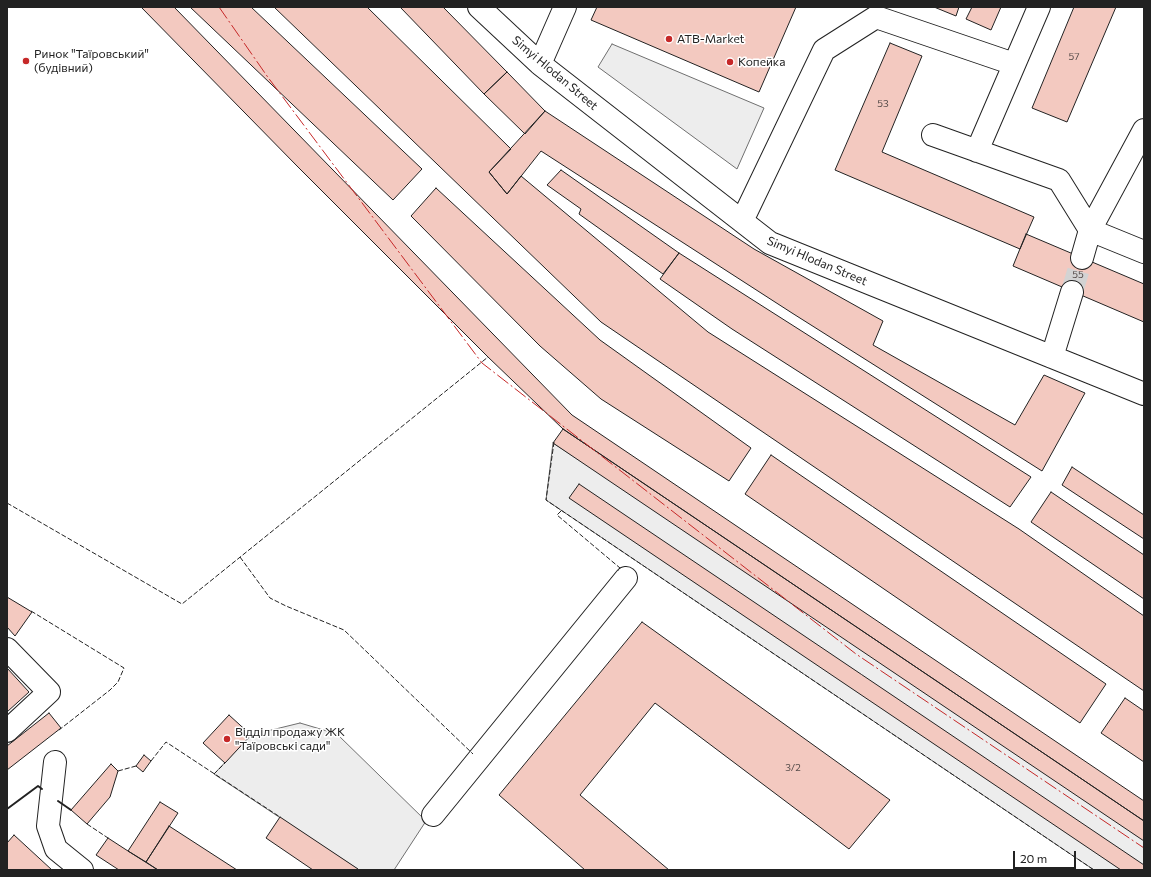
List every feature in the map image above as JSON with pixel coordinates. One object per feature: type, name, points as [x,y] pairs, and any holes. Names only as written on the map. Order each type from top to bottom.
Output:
[{"type":"street","name":"Simyi Hlodan Street","points":[[479,7],[540,64],[770,243],[1144,394]]},
{"type":"street","points":[[540,64],[565,7]]},
{"type":"street","points":[[977,151],[1039,7]]},
{"type":"street","points":[[742,221],[824,50],[876,17],[1014,64]]},
{"type":"street","points":[[1082,258],[1090,230],[1144,130]]},
{"type":"street","points":[[933,135],[1059,180],[1090,230],[1144,252]]},
{"type":"street","points":[[1052,357],[1072,292]]},
{"type":"street","points":[[433,815],[626,578]]},
{"type":"street","points":[[7,649],[49,692],[7,731]]},
{"type":"street","points":[[55,762],[48,826],[56,849],[82,870]]},
{"type":"shaded area","points":[[612,44],[764,108],[737,169],[598,67]]},
{"type":"shaded area","points":[[553,443],[1144,821],[1144,870],[1094,870],[546,500]]},
{"type":"shaded area","points":[[300,723],[337,734],[426,821],[394,870],[359,870],[214,774],[251,735]]},
{"type":"building","points":[[141,7],[174,7],[572,415],[1144,801],[1144,821],[563,429],[488,357],[297,166]]},
{"type":"building","points":[[190,7],[251,7],[422,169],[393,200]]},
{"type":"building","points":[[274,7],[367,7],[511,149],[489,172],[507,194],[521,176],[708,332],[1019,529],[1144,616],[1144,691],[601,322]]},
{"type":"building","points":[[400,7],[443,7],[507,72],[484,94]]},
{"type":"building","points":[[597,7],[796,7],[759,92],[591,20]]},
{"type":"building","points":[[934,7],[959,7],[956,16]]},
{"type":"building","points":[[972,7],[1001,7],[991,30],[966,19]]},
{"type":"building","points":[[1074,7],[1116,7],[1067,122],[1032,108]]},
{"type":"building","points":[[890,43],[922,56],[882,152],[1034,217],[1020,249],[835,170]]},
{"type":"building","points":[[507,72],[545,111],[525,134],[484,94]]},
{"type":"building","points":[[545,111],[754,249],[883,321],[873,345],[1015,425],[1044,375],[1085,393],[1042,471],[792,313],[541,151],[507,194],[489,172]]},
{"type":"building","points":[[561,170],[679,253],[663,274],[579,214],[581,209],[547,185]]},
{"type":"building","points":[[436,188],[600,340],[751,448],[729,481],[601,399],[540,346],[411,216]]},
{"type":"building","points":[[1026,234],[1144,284],[1144,322],[1013,266]]},
{"type":"building","points":[[679,253],[1031,477],[1010,507],[732,329],[660,279]]},
{"type":"building","points":[[563,429],[1144,821],[1144,841],[553,443]]},
{"type":"building","points":[[771,455],[1106,684],[1080,723],[745,494]]},
{"type":"building","points":[[1072,467],[1144,515],[1144,539],[1062,485]]},
{"type":"building","points":[[579,484],[1144,865],[1144,870],[1121,870],[569,498]]},
{"type":"building","points":[[1051,492],[1144,555],[1144,599],[1031,522]]},
{"type":"building","points":[[7,597],[32,612],[15,636],[7,627]]},
{"type":"building","points":[[642,622],[890,800],[849,849],[655,703],[580,795],[669,870],[585,870],[499,795]]},
{"type":"building","points":[[7,668],[29,692],[7,712]]},
{"type":"building","points":[[1125,698],[1144,711],[1144,762],[1101,733]]},
{"type":"building","points":[[49,713],[61,728],[7,770],[7,746]]},
{"type":"building","name":"Відділ продажу ЖК \"Таїровські сади\"","points":[[229,715],[251,735],[225,763],[203,743]]},
{"type":"building","points":[[144,755],[151,761],[143,772],[136,766]]},
{"type":"building","points":[[111,764],[118,771],[110,797],[87,824],[71,810]]},
{"type":"building","points":[[160,802],[178,813],[146,862],[128,851]]},
{"type":"building","points":[[280,817],[358,869],[313,870],[266,838]]},
{"type":"building","points":[[169,826],[237,870],[158,870],[146,862]]},
{"type":"building","points":[[14,835],[52,870],[7,870],[7,843]]},
{"type":"building","points":[[108,838],[158,870],[119,870],[96,855]]},
{"type":"tunnel","points":[[1072,292],[1082,258]]},
{"type":"fence","points":[[7,503],[182,604],[488,357]]},
{"type":"fence","points":[[554,442],[546,500],[1094,870]]},
{"type":"fence","points":[[561,511],[557,515],[620,568],[618,571]]},
{"type":"fence","points":[[240,557],[270,598],[344,630],[473,754]]},
{"type":"fence","points":[[31,611],[124,668],[118,682],[110,690],[59,730]]},
{"type":"fence","points":[[151,761],[166,742],[280,817]]},
{"type":"fence","points":[[214,774],[225,763]]},
{"type":"fence","points":[[118,771],[136,766]]},
{"type":"fence","points":[[87,824],[108,838]]},
{"type":"wall","points":[[7,809],[38,786],[42,789]]},
{"type":"wall","points":[[58,801],[71,810]]},
{"type":"power","points":[[219,7],[267,76],[482,363],[856,654],[1144,848]]},
{"type":"place","name":"ATB-Market","points":[[669,39]]},
{"type":"place","name":"Ринок \"Таїровський\" (будівний)","points":[[26,61]]},
{"type":"place","name":"Копейка","points":[[730,62]]},
{"type":"place","name":"Відділ продажу ЖК \"Таїровські сади\"","points":[[227,739]]}]
